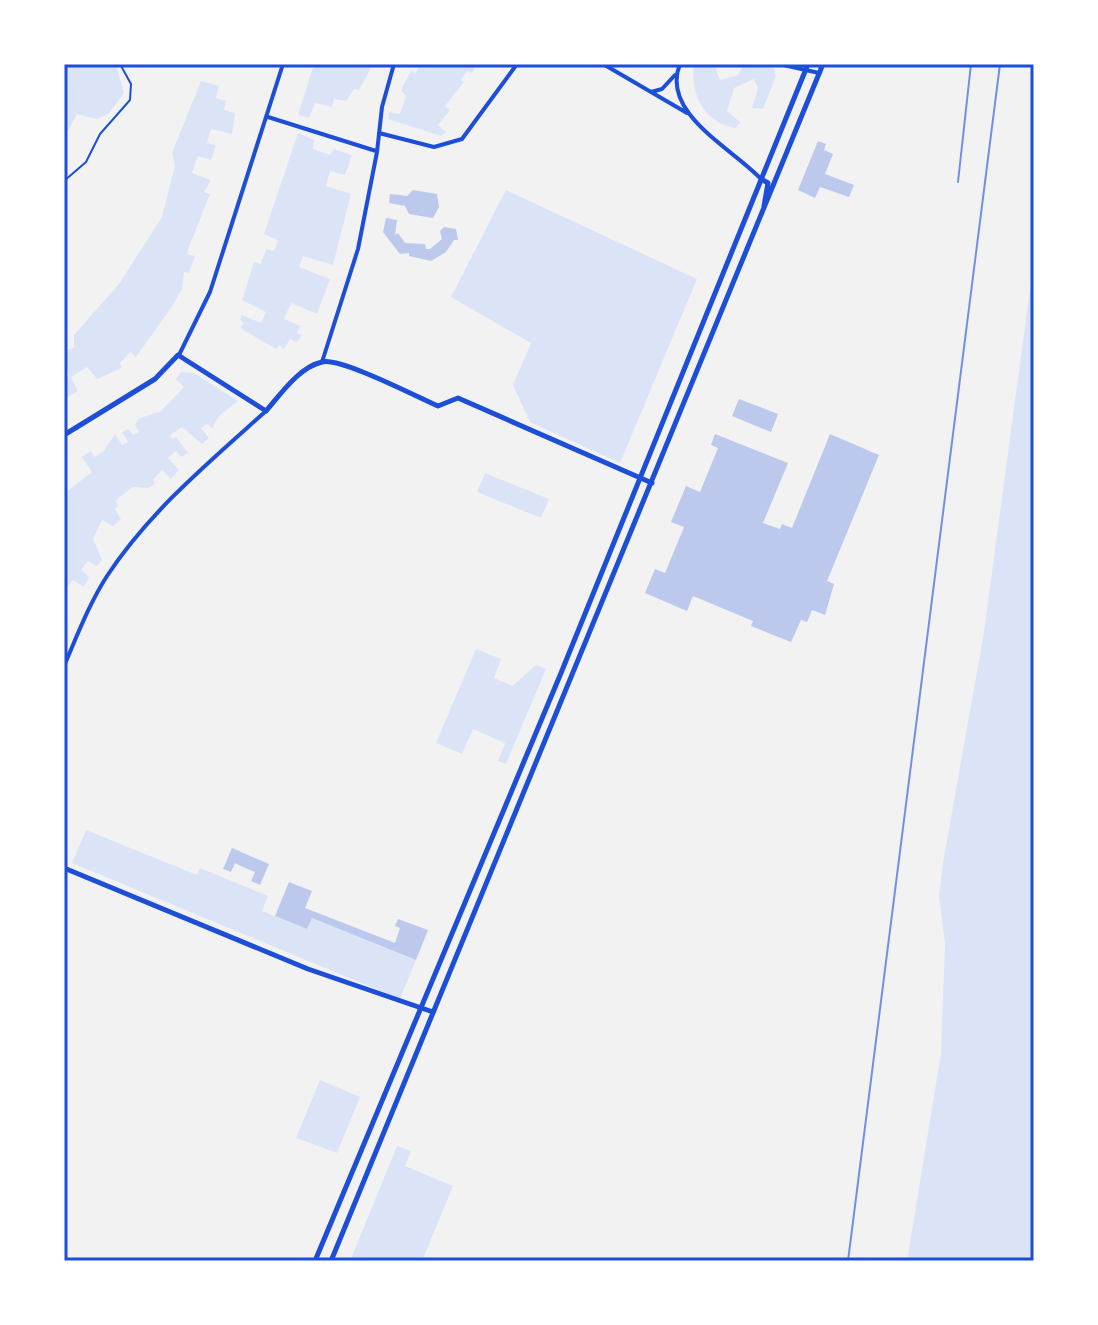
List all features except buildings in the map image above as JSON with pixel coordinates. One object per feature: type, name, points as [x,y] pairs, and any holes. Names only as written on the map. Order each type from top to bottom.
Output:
[{"type":"main road","points":[[315,1261],[641,478],[808,64]]},
{"type":"main road","points":[[331,1261],[823,64]]},
{"type":"main road","points":[[761,179],[768,183],[764,207]]},
{"type":"main road","points":[[64,435],[155,379],[178,355],[266,411],[300,375],[322,362],[340,363],[438,406],[458,398],[652,483]]},
{"type":"main road","points":[[64,868],[291,962],[420,1010],[433,1012]]},
{"type":"street","points":[[178,355],[210,292],[283,64]]},
{"type":"street","points":[[322,362],[358,249],[377,152],[382,107],[394,64]]},
{"type":"street","points":[[379,133],[434,147],[447,146],[462,139],[517,64]]},
{"type":"street","points":[[603,64],[688,114],[761,179]]},
{"type":"street","points":[[649,92],[662,89],[680,64]]},
{"type":"street","points":[[779,64],[819,73]]},
{"type":"street","points":[[676,73],[676,91],[688,114]]},
{"type":"street","points":[[268,117],[377,152]]},
{"type":"street","points":[[64,666],[106,577],[141,530],[193,477],[266,411]]},
{"type":"path","points":[[64,181],[86,162],[100,134],[130,100],[131,84],[120,64]]},
{"type":"shaded area","points":[[64,64],[116,64],[124,93],[109,113],[97,119],[77,114],[64,138]]},
{"type":"shaded area","points":[[314,64],[373,64],[359,90],[354,89],[346,101],[334,99],[332,107],[315,103],[309,118],[298,115]]},
{"type":"shaded area","points":[[420,64],[476,66],[472,73],[467,71],[461,80],[464,82],[445,106],[450,110],[438,125],[446,132],[441,136],[388,119],[389,112],[400,114],[406,96],[401,90],[411,71],[416,73]]},
{"type":"shaded area","points":[[694,64],[719,64],[716,70],[720,80],[738,75],[744,64],[773,64],[776,76],[763,109],[752,108],[758,88],[754,79],[734,88],[727,111],[740,122],[736,128],[715,120],[702,105],[694,86]]},
{"type":"shaded area","points":[[201,81],[219,86],[216,98],[226,101],[224,110],[235,113],[232,134],[211,129],[207,143],[216,145],[211,160],[198,156],[192,173],[211,180],[204,192],[210,194],[187,254],[195,256],[189,273],[184,272],[182,289],[173,305],[136,357],[130,352],[120,363],[122,368],[97,379],[87,367],[71,377],[78,391],[64,399],[64,379],[69,376],[64,351],[74,348],[74,335],[119,284],[162,217],[175,166],[172,153]]},
{"type":"shaded area","points":[[298,133],[314,140],[313,149],[330,155],[334,149],[352,155],[345,175],[330,171],[326,186],[351,194],[333,265],[303,256],[299,267],[330,279],[317,314],[291,303],[284,319],[300,326],[297,333],[302,335],[297,342],[290,339],[284,349],[279,345],[276,349],[240,328],[244,323],[240,320],[242,315],[261,323],[266,312],[242,300],[254,262],[261,264],[266,249],[274,251],[278,240],[264,234]]},
{"type":"shaded area","points":[[506,190],[697,279],[620,463],[530,422],[513,385],[531,343],[451,297]]},
{"type":"shaded area","points":[[1034,259],[1034,1261],[907,1261],[941,1053],[945,943],[939,896],[943,863],[984,632]]},
{"type":"shaded area","points":[[181,372],[194,373],[238,401],[219,416],[212,428],[207,424],[201,428],[209,438],[202,444],[182,427],[170,435],[172,439],[176,437],[188,453],[181,457],[176,451],[168,458],[179,470],[171,479],[162,470],[153,480],[155,484],[148,488],[133,487],[116,500],[118,505],[115,509],[121,519],[113,526],[102,520],[93,539],[102,560],[97,566],[88,561],[81,570],[89,577],[84,587],[73,580],[65,590],[64,498],[65,493],[92,472],[82,457],[91,451],[94,457],[103,452],[115,434],[122,445],[128,442],[122,432],[128,429],[133,435],[139,432],[135,425],[138,419],[161,411],[184,387],[176,379]]},
{"type":"shaded area","points":[[485,473],[549,499],[541,518],[477,492]]},
{"type":"shaded area","points":[[476,649],[501,659],[494,678],[512,686],[536,665],[546,669],[506,764],[498,761],[505,743],[473,729],[462,754],[436,743]]},
{"type":"shaded area","points":[[86,830],[197,875],[200,868],[268,896],[262,911],[307,929],[312,918],[416,960],[400,999],[72,863]]},
{"type":"shaded area","points":[[320,1080],[360,1097],[337,1153],[296,1138]]},
{"type":"shaded area","points":[[397,1146],[411,1151],[405,1166],[453,1186],[422,1261],[350,1261]]},
{"type":"railway","points":[[958,182],[971,64]]},
{"type":"railway","points":[[848,1261],[1000,64]]}]
